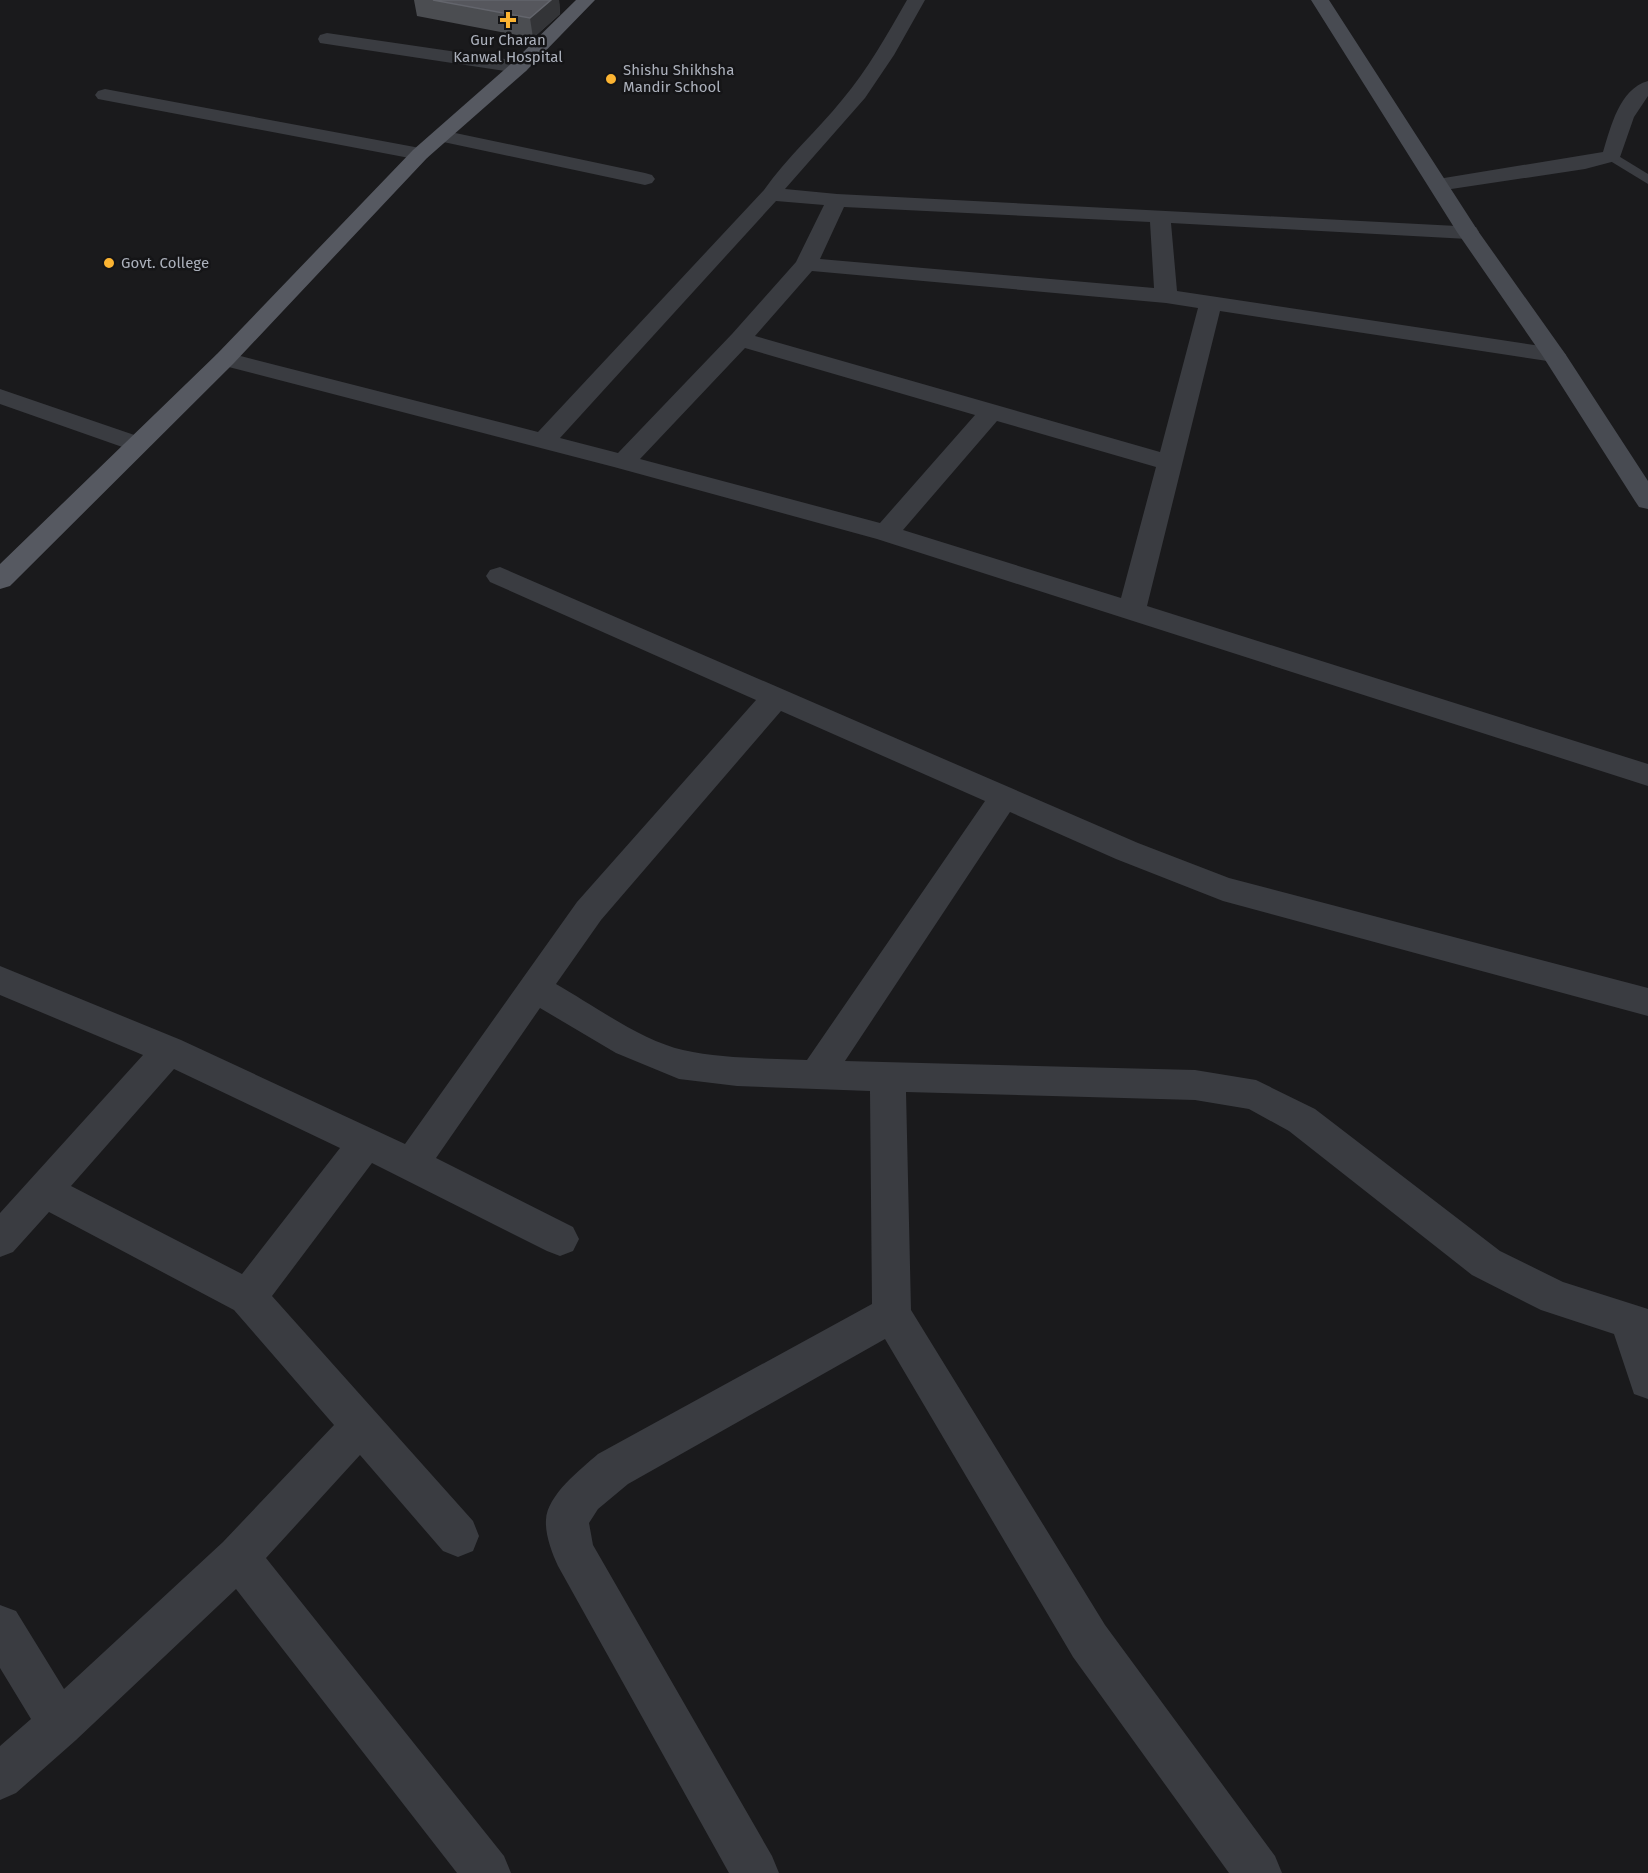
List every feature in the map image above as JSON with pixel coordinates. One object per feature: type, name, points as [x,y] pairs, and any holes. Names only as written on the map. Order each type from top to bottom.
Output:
[{"type":"main road","points":[[0,580],[225,358],[420,154],[519,67],[586,0]]},
{"type":"main road","points":[[1320,0],[1468,232],[1554,355],[1648,501]]},
{"type":"street","points":[[544,441],[771,194],[783,176],[848,106],[882,60],[915,0]]},
{"type":"street","points":[[327,39],[519,67]]},
{"type":"street","points":[[1438,185],[1585,164],[1612,156],[1624,119],[1645,91]]},
{"type":"street","points":[[105,95],[420,154]]},
{"type":"street","points":[[441,136],[645,180]]},
{"type":"street","points":[[771,194],[837,200],[1160,218],[1468,232]]},
{"type":"street","points":[[623,462],[740,339],[806,264],[837,200]]},
{"type":"street","points":[[1160,218],[1166,296]]},
{"type":"street","points":[[806,264],[1166,296],[1554,355]]},
{"type":"street","points":[[1132,611],[1211,302]]},
{"type":"street","points":[[740,339],[1169,463]]},
{"type":"street","points":[[225,358],[886,533],[1648,775]]},
{"type":"street","points":[[0,396],[137,444]]},
{"type":"street","points":[[886,533],[992,411]]},
{"type":"street","points":[[500,576],[1126,851],[1223,889],[1648,1002]]},
{"type":"street","points":[[411,1164],[589,911],[776,697]]},
{"type":"street","points":[[816,1075],[1004,797]]},
{"type":"street","points":[[0,980],[170,1050],[411,1164],[560,1239]]},
{"type":"street","points":[[536,989],[628,1043],[679,1064],[737,1071],[816,1075],[1195,1085],[1256,1095],[1302,1120],[1486,1263],[1555,1297],[1639,1324],[1648,1380]]},
{"type":"street","points":[[0,1240],[170,1050]]},
{"type":"street","points":[[888,1077],[892,1314],[1089,1641],[1258,1873]]},
{"type":"street","points":[[248,1297],[365,1144]]},
{"type":"street","points":[[45,1191],[248,1297],[458,1536]]},
{"type":"street","points":[[755,1873],[573,1551],[567,1519],[583,1494],[613,1469],[892,1314]]},
{"type":"street","points":[[0,1777],[60,1724],[238,1557],[360,1426]]},
{"type":"street","points":[[238,1557],[487,1873]]},
{"type":"street","points":[[0,1627],[60,1724]]},
{"type":"lane","points":[[1612,156],[1648,180]]},
{"type":"building","points":[[433,0],[551,0],[530,18]]},
{"type":"place","name":"Gur Charan Kanwal Hospital","points":[[508,20]]},
{"type":"place","name":"Shishu Shikhsha Mandir School","points":[[611,79]]},
{"type":"place","name":"Govt. College","points":[[109,263]]}]
